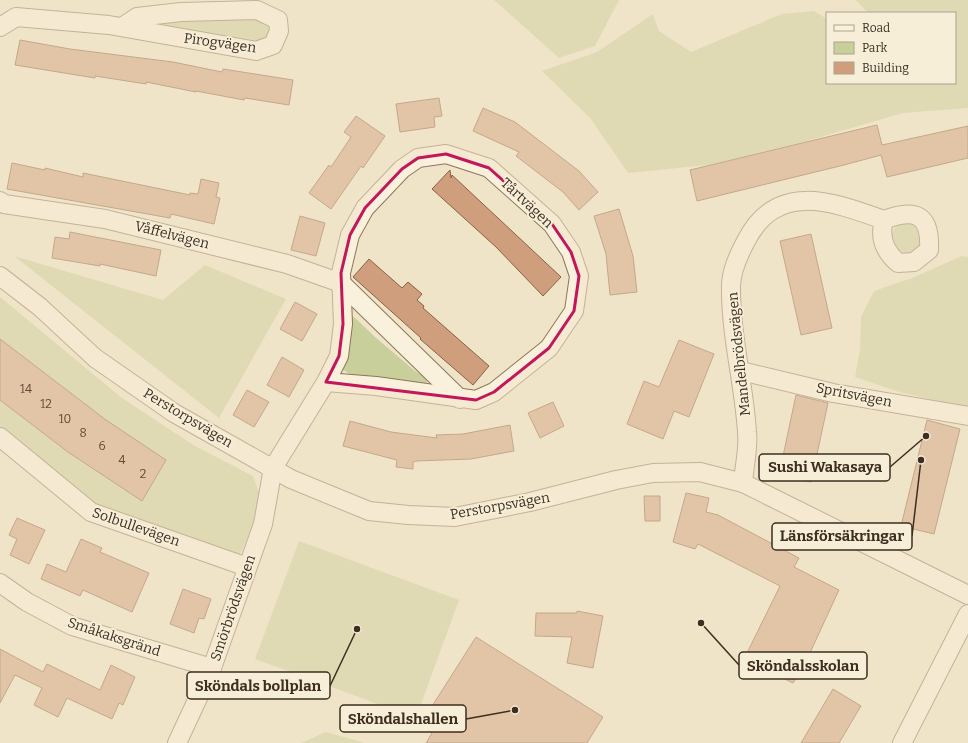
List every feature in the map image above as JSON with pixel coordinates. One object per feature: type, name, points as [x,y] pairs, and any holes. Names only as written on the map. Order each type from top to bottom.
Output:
[{"type":"street","name":"Pirogvägen","points":[[0,27],[16,17],[122,27],[256,51],[273,45],[279,31],[278,20],[258,10],[181,12],[137,17],[122,27]]},
{"type":"street","name":"Tårtvägen","points":[[272,468],[326,382],[339,356],[343,324],[340,273],[350,235],[365,208],[402,169],[418,158],[446,154],[489,168],[552,224],[571,252],[579,276],[574,311],[549,348],[494,392],[476,400],[460,399],[376,386],[326,382]]},
{"type":"street","name":"Mandelbrödsvägen","points":[[742,483],[748,434],[730,289],[735,262],[750,232],[760,219],[770,211],[784,205],[815,200],[839,204],[884,220]]},
{"type":"street","name":"Våffelvägen","points":[[0,201],[4,204],[105,219],[287,264],[341,283]]},
{"type":"street","name":"Perstorpsvägen","points":[[0,276],[40,307],[95,358],[174,413],[291,478],[369,511],[455,517],[530,502],[616,480],[653,473],[700,472],[742,483],[942,584],[968,595]]},
{"type":"street","points":[[341,283],[460,399]]},
{"type":"street","name":"Spritsvägen","points":[[741,371],[833,392],[968,416]]},
{"type":"street","name":"Solbullevägen","points":[[0,437],[92,512],[247,566]]},
{"type":"street","name":"Smörbrödsvägen","points":[[177,743],[212,668],[247,566],[264,524],[272,468]]},
{"type":"street","name":"Småkaksgränd","points":[[0,583],[27,602],[72,626],[212,668]]},
{"type":"street","points":[[902,743],[968,614]]},
{"type":"highlighted area","points":[[446,154],[489,168],[552,224],[571,252],[579,276],[574,311],[549,348],[494,392],[476,400],[326,382],[339,356],[343,324],[341,273],[350,235],[365,208],[402,169],[418,158]]},
{"type":"green space","points":[[494,0],[619,0],[595,46],[559,58]]},
{"type":"green space","points":[[856,0],[968,0],[968,108],[903,113],[800,143],[708,165],[628,173],[590,118],[542,71],[597,52],[653,14],[659,31],[691,52],[782,14],[814,11],[826,18],[826,84],[956,84],[956,12],[867,12]]},
{"type":"green space","points":[[260,18],[269,26],[267,38],[261,42],[152,25],[152,22]]},
{"type":"green space","points":[[906,223],[917,227],[921,238],[917,249],[906,253],[895,249],[891,238],[895,227]]},
{"type":"green space","points":[[14,256],[163,300],[205,265],[286,299],[219,418]]},
{"type":"green space","points":[[962,256],[968,257],[968,408],[899,392],[855,377],[860,349],[861,317],[874,291],[912,278]]},
{"type":"green space","points":[[0,297],[122,398],[195,446],[253,476],[261,498],[256,519],[237,561],[83,505],[0,435]]},
{"type":"green space","points":[[348,316],[354,317],[415,371],[426,378],[427,383],[421,387],[349,374],[341,368]]},
{"type":"green space","points":[[299,541],[459,600],[416,718],[255,659]]},
{"type":"green space","points":[[326,732],[365,743],[301,743]]},
{"type":"building","points":[[20,40],[70,49],[173,62],[222,72],[223,69],[293,80],[289,105],[245,98],[244,100],[146,82],[146,84],[95,76],[95,78],[15,65]]},
{"type":"building","points":[[439,98],[442,116],[434,117],[435,127],[400,132],[396,104]]},
{"type":"building","points":[[483,108],[515,122],[579,171],[598,192],[579,210],[563,192],[516,156],[519,152],[473,131]]},
{"type":"building","points":[[356,116],[385,136],[363,168],[361,166],[331,209],[309,193],[329,165],[331,167],[351,137],[344,132]]},
{"type":"building","points":[[877,125],[882,145],[968,126],[968,158],[887,177],[881,155],[697,201],[690,170]]},
{"type":"building","points":[[12,163],[45,170],[45,168],[83,177],[83,173],[190,195],[190,193],[198,194],[201,179],[219,183],[216,197],[220,198],[214,224],[171,214],[170,218],[7,189]]},
{"type":"building","points":[[450,170],[451,178],[452,175],[561,277],[543,296],[496,247],[432,189]]},
{"type":"building","points":[[619,209],[633,256],[637,292],[610,295],[606,254],[594,216]]},
{"type":"building","points":[[300,216],[325,223],[316,256],[291,250]]},
{"type":"building","points":[[70,232],[161,250],[156,276],[100,264],[100,266],[52,258],[55,237],[69,239]]},
{"type":"building","points":[[811,234],[832,328],[801,335],[780,241]]},
{"type":"building","points":[[369,259],[402,288],[408,282],[422,294],[417,300],[424,306],[423,308],[489,366],[473,385],[420,339],[421,338],[353,277]]},
{"type":"building","points":[[295,302],[317,314],[302,341],[280,329]]},
{"type":"building","points":[[0,339],[106,420],[166,460],[142,501],[68,452],[0,400]]},
{"type":"building","points":[[679,340],[714,354],[689,417],[674,411],[663,439],[627,424],[644,381],[659,387]]},
{"type":"building","points":[[282,357],[304,370],[289,397],[267,385]]},
{"type":"building","points":[[247,390],[269,402],[254,427],[233,415]]},
{"type":"building","points":[[796,395],[828,403],[811,482],[779,475]]},
{"type":"building","points":[[553,402],[564,426],[540,438],[528,413]]},
{"type":"building","points":[[927,420],[960,429],[934,534],[901,526]]},
{"type":"building","points":[[350,421],[391,432],[437,438],[436,435],[463,434],[510,425],[514,451],[471,459],[416,461],[413,462],[413,469],[396,467],[397,460],[343,446]]},
{"type":"building","points":[[686,493],[709,498],[706,512],[718,515],[799,558],[794,567],[839,590],[802,670],[793,683],[744,659],[780,586],[698,544],[695,549],[673,542]]},
{"type":"building","points":[[644,496],[660,496],[660,521],[645,521]]},
{"type":"building","points":[[17,518],[45,530],[29,564],[10,555],[17,539],[9,535]]},
{"type":"building","points":[[81,539],[102,548],[100,552],[149,573],[132,612],[83,590],[80,596],[41,579],[47,564],[66,572]]},
{"type":"building","points":[[183,589],[211,599],[204,619],[199,618],[194,633],[170,624]]},
{"type":"building","points":[[577,611],[603,616],[593,668],[567,663],[572,637],[535,636],[536,613],[577,613]]},
{"type":"building","points":[[476,637],[603,717],[587,743],[426,743],[432,733],[420,725]]},
{"type":"building","points":[[0,649],[43,672],[47,664],[100,690],[111,665],[135,677],[123,705],[119,703],[112,719],[67,698],[58,717],[34,705],[42,688],[15,675],[0,703]]},
{"type":"building","points":[[833,689],[861,706],[839,743],[801,743]]},
{"type":"place","name":"Sushi Wakasaya","points":[[926,436]]},
{"type":"place","name":"Länsförsäkringar","points":[[921,460]]},
{"type":"place","name":"Sköndalsskolan","points":[[701,623]]},
{"type":"place","name":"Sköndals bollplan","points":[[357,629]]},
{"type":"place","name":"Sköndalshallen","points":[[515,710]]}]
